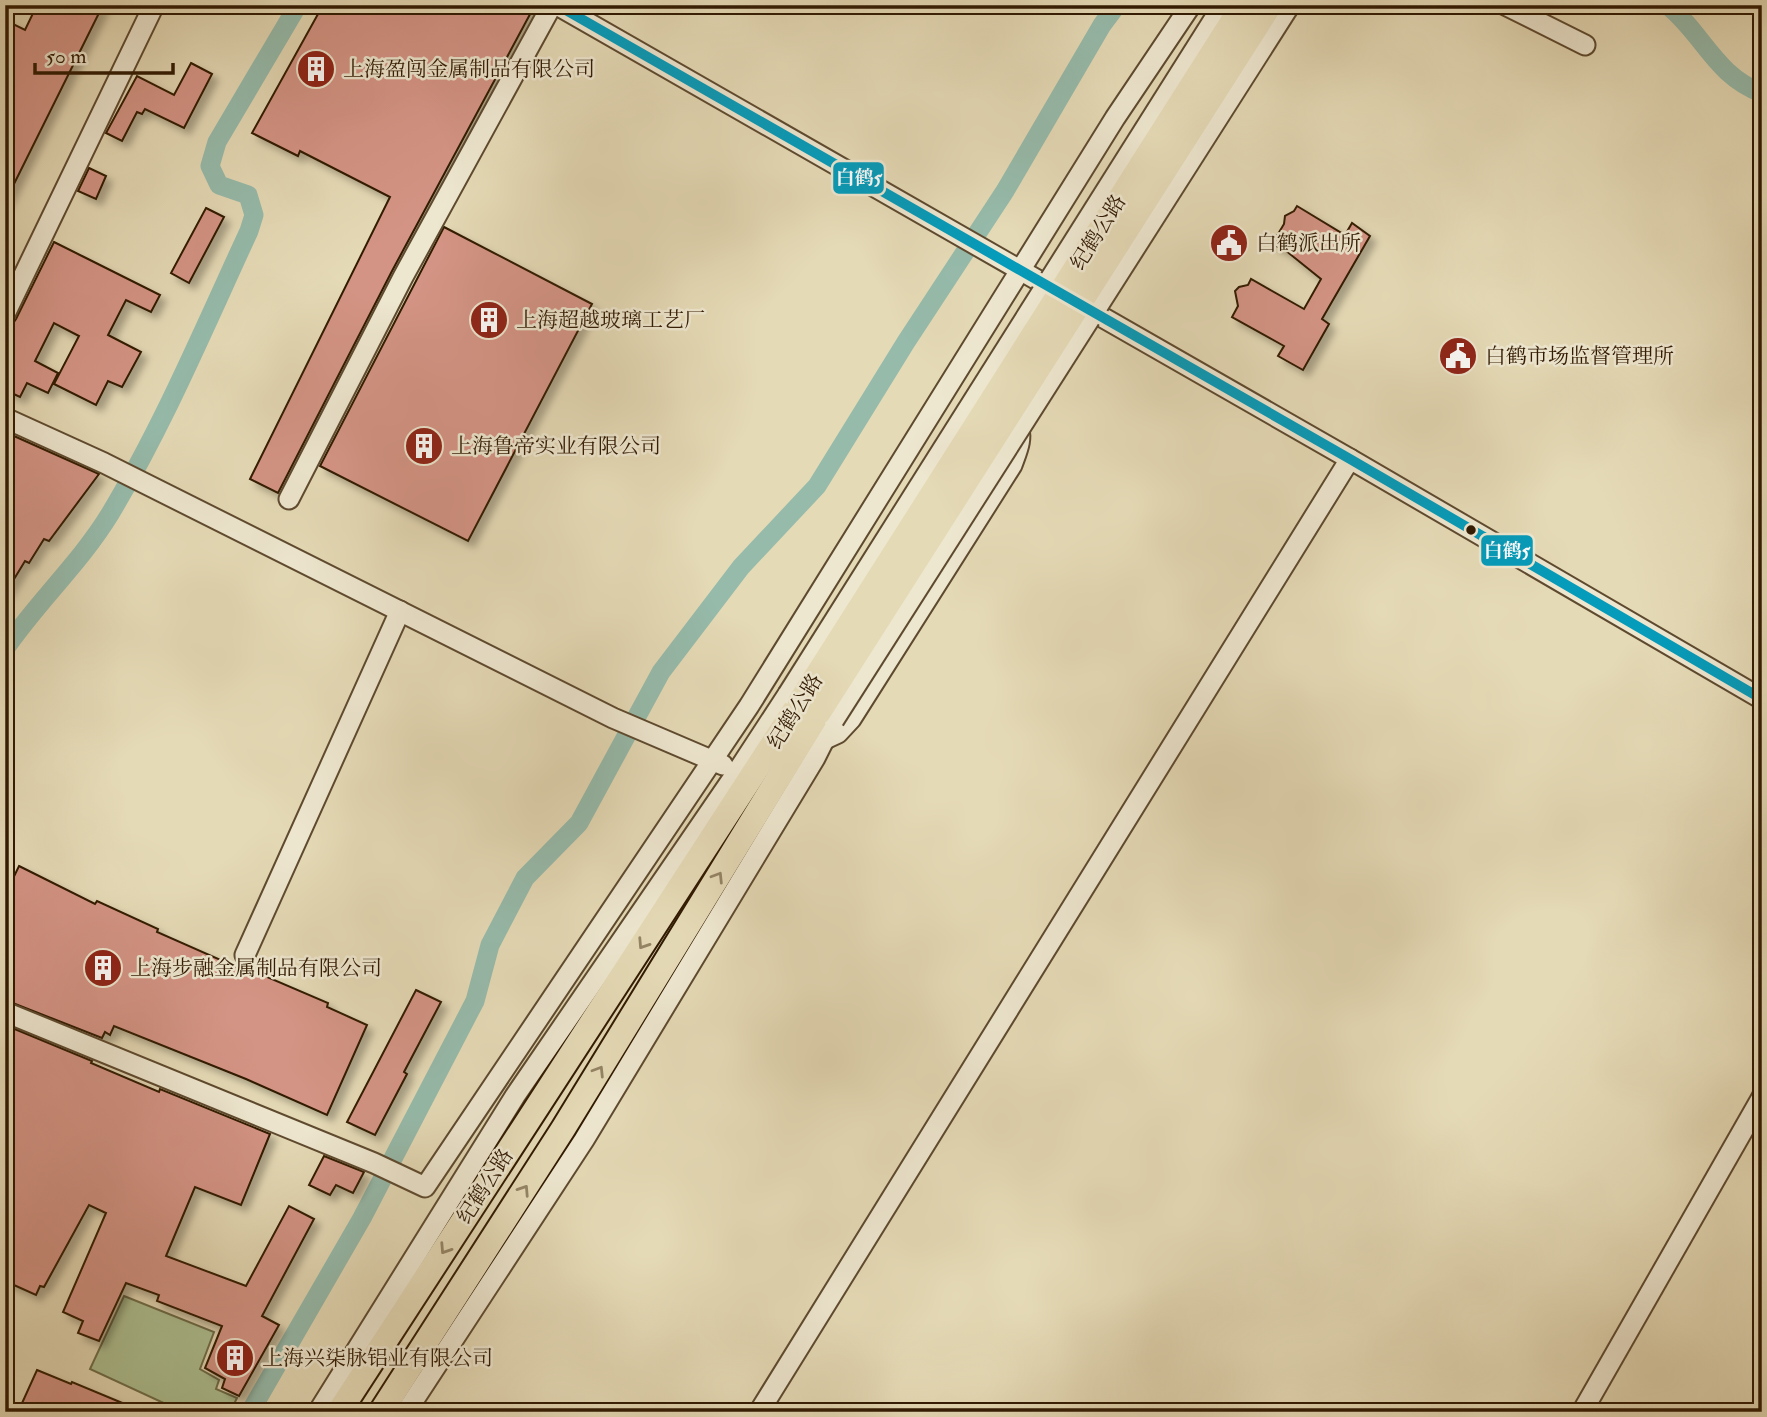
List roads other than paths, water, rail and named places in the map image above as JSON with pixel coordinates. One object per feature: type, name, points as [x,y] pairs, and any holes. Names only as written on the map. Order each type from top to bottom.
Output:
[{"type":"main road","name":"纪鹤公路","points":[[381,1412],[573,1135],[810,707],[1242,5]]},
{"type":"main road","name":"纪鹤公路","points":[[339,1412],[525,1103],[744,776],[810,707],[1270,5]]},
{"type":"street","points":[[5,314],[154,5]]},
{"type":"street","points":[[289,499],[403,278],[555,5],[983,247],[1762,699]]},
{"type":"street","points":[[5,1012],[425,1186],[749,706],[1115,118],[1191,5]]},
{"type":"street","points":[[810,707],[1223,5]]},
{"type":"street","points":[[810,707],[1290,5]]},
{"type":"street","points":[[1505,5],[1585,45]]},
{"type":"street","points":[[406,1412],[573,1135],[816,758],[824,739],[838,733],[851,719],[1012,464],[1021,432],[1017,421],[957,374]]},
{"type":"street","points":[[5,418],[151,486],[613,718],[744,776]]},
{"type":"street","points":[[759,1412],[1350,459]]},
{"type":"street","points":[[245,955],[400,611]]},
{"type":"street","points":[[810,707],[824,739]]},
{"type":"street","points":[[1582,1412],[1762,1097]]},
{"type":"street","points":[[318,1412],[525,1103]]},
{"type":"waterway","points":[[5,649],[86,549],[110,514],[130,480],[200,339],[254,215],[248,195],[219,185],[210,166],[217,142],[298,5]]},
{"type":"waterway","points":[[250,1412],[362,1218],[475,1001],[490,945],[525,878],[579,823],[661,672],[741,567],[817,486],[906,342],[1005,191],[1102,25],[1117,5]]},
{"type":"waterway","points":[[1667,5],[1732,76],[1762,93]]},
{"type":"place","name":"上海盈闯金属制品有限公司","points":[[316,69]]},
{"type":"place","name":"白鹤派出所","points":[[1229,243]]},
{"type":"place","name":"上海超越玻璃工艺厂","points":[[489,320]]},
{"type":"place","name":"白鹤市场监督管理所","points":[[1458,356]]},
{"type":"place","name":"上海鲁帝实业有限公司","points":[[424,446]]},
{"type":"place","name":"上海步融金属制品有限公司","points":[[103,968]]},
{"type":"place","name":"上海兴柒脉铝业有限公司","points":[[235,1358]]}]
